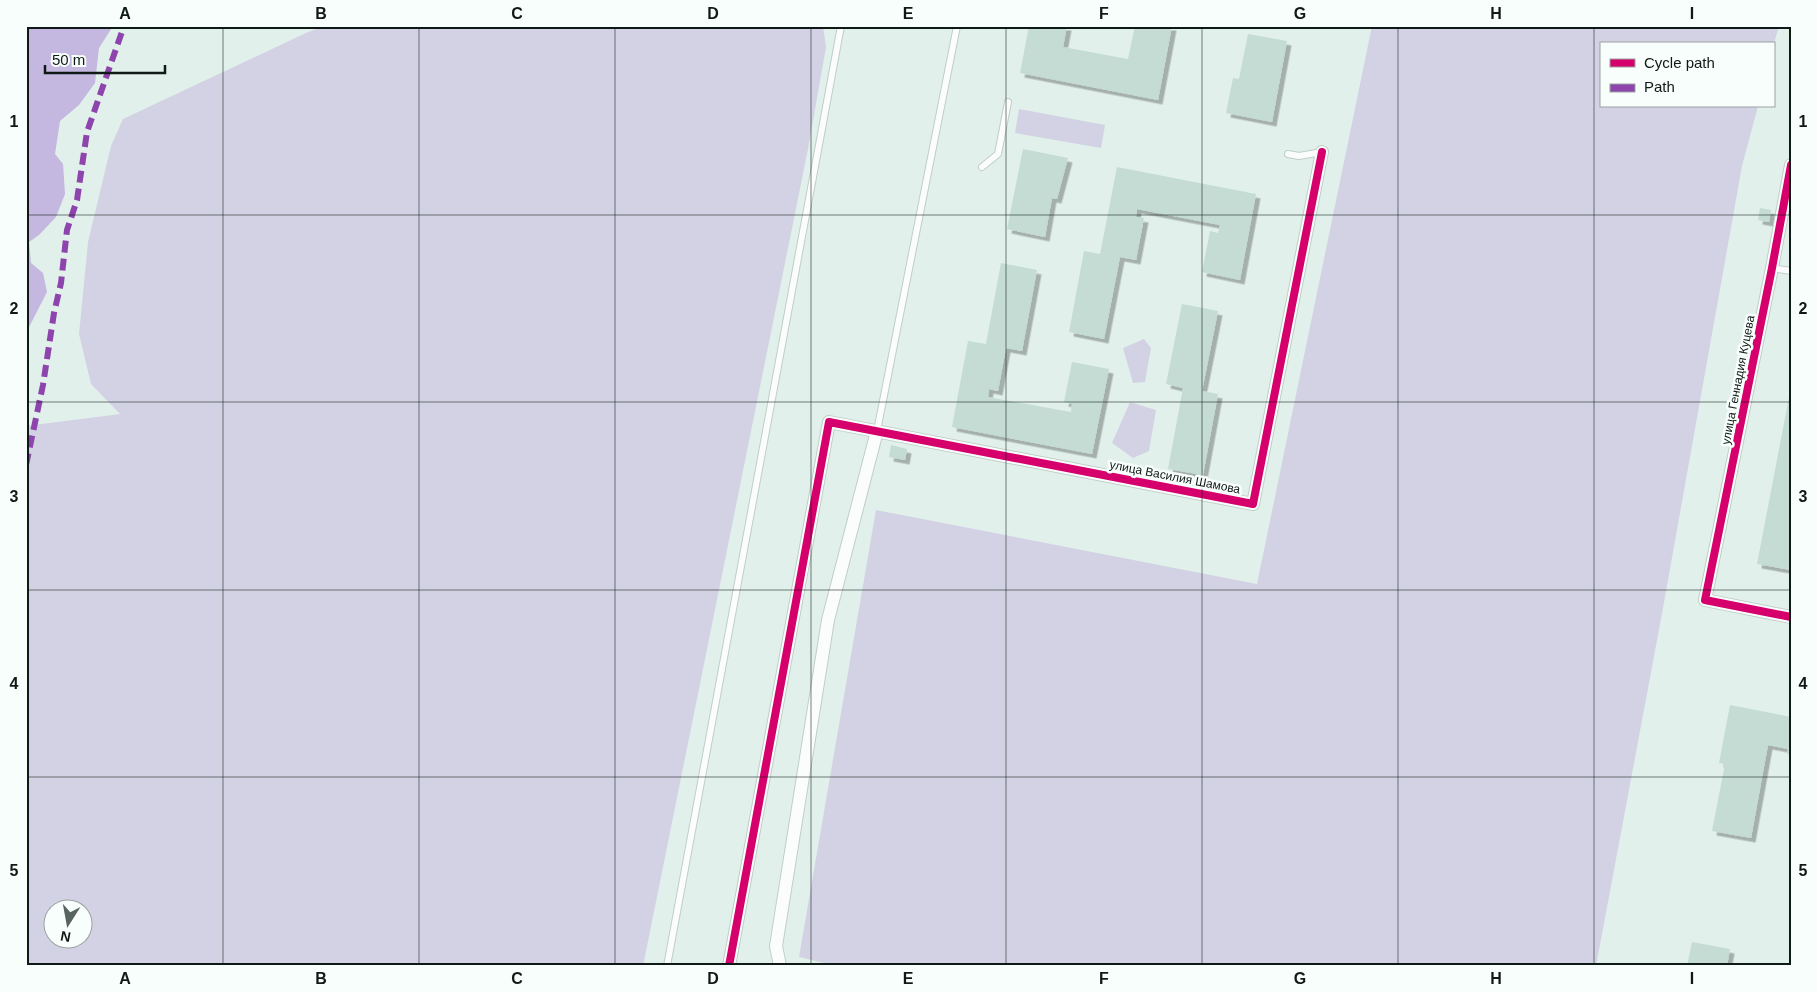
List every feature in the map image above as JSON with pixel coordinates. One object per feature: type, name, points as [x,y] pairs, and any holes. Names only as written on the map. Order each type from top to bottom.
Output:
[{"type":"street","name":"улица Василия Шамова","points":[[729,966],[829,422],[1253,504],[1322,152]]},
{"type":"street","name":"улица Геннадия Куцева","points":[[1791,165],[1705,600],[1791,617]]},
{"type":"street","points":[[780,966],[776,946],[828,620],[877,431]]},
{"type":"lane","points":[[667,966],[841,26]]},
{"type":"lane","points":[[877,431],[957,26]]},
{"type":"lane","points":[[982,167],[998,154],[1008,102]]},
{"type":"lane","points":[[1288,154],[1299,156],[1322,152]]},
{"type":"lane","points":[[1772,268],[1791,271]]},
{"type":"shaded area","points":[[26,26],[113,26],[99,48],[95,83],[79,105],[60,121],[55,154],[63,164],[65,194],[56,217],[39,235],[29,242],[31,263],[43,273],[47,292],[26,333]]},
{"type":"shaded area","points":[[324,26],[823,26],[826,47],[808,149],[643,966],[26,966],[26,426],[120,414],[91,384],[79,334],[88,242],[111,146],[123,119]]},
{"type":"shaded area","points":[[1372,26],[1779,26],[1774,44],[1600,42],[1600,108],[1757,108],[1742,166],[1663,608],[1596,966],[837,966],[799,957],[876,510],[1257,584]]},
{"type":"shaded area","points":[[1019,109],[1105,125],[1101,148],[1015,133]]},
{"type":"shaded area","points":[[1144,339],[1151,348],[1145,382],[1133,383],[1123,348]]},
{"type":"shaded area","points":[[1130,402],[1156,410],[1149,451],[1133,458],[1112,443]]},
{"type":"building","points":[[1029,26],[1067,26],[1063,47],[1128,59],[1135,26],[1172,26],[1158,100],[1020,73]]},
{"type":"building","points":[[1248,34],[1287,41],[1272,122],[1226,113],[1233,78],[1239,79]]},
{"type":"building","points":[[1023,149],[1068,158],[1057,199],[1052,198],[1045,237],[1007,229]]},
{"type":"building","points":[[1117,167],[1256,194],[1240,280],[1202,272],[1210,231],[1218,233],[1220,225],[1137,209],[1136,217],[1144,218],[1136,260],[1120,257],[1104,339],[1069,332],[1084,251],[1100,254]]},
{"type":"building","points":[[1760,208],[1771,210],[1769,222],[1758,220]]},
{"type":"building","points":[[1001,263],[1037,270],[1022,351],[1006,348],[998,391],[989,389],[988,397],[1071,412],[1072,404],[1064,402],[1072,362],[1109,369],[1092,454],[952,427],[968,341],[986,344]]},
{"type":"building","points":[[1182,304],[1218,311],[1202,391],[1218,394],[1203,475],[1168,469],[1183,388],[1166,384]]},
{"type":"building","points":[[1791,392],[1791,570],[1757,564]]},
{"type":"building","points":[[891,445],[907,449],[905,460],[889,457]]},
{"type":"building","points":[[1730,705],[1791,717],[1791,755],[1787,754],[1788,749],[1768,745],[1751,838],[1712,831],[1725,764],[1719,763]]},
{"type":"building","points":[[1692,942],[1730,949],[1727,966],[1687,966]]},
{"type":"marked path","points":[[26,465],[43,385],[54,313],[61,283],[67,230],[77,200],[87,132],[124,26]]},
{"type":"cycle path","points":[[729,966],[829,422],[1253,504],[1322,152]]},
{"type":"cycle path","points":[[1791,165],[1705,600],[1791,617]]}]
